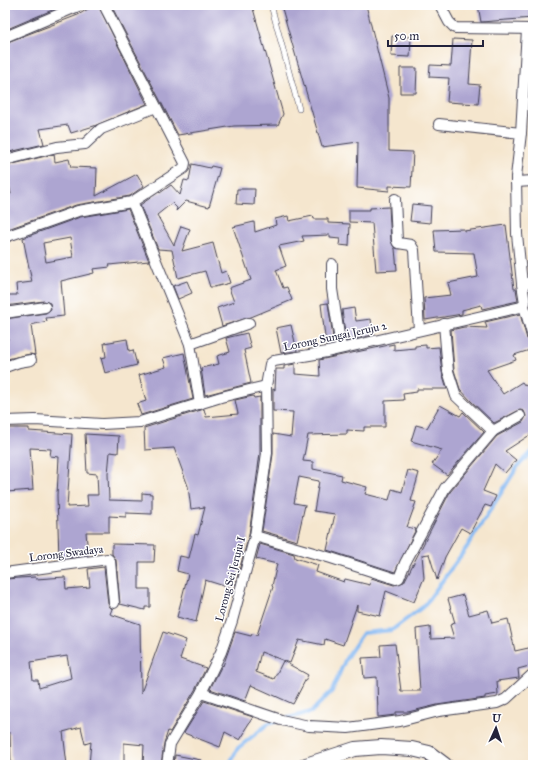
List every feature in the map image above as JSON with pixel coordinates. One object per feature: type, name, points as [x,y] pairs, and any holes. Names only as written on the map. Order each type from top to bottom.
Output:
[{"type":"street","points":[[5,37],[81,5]]},
{"type":"street","points":[[5,237],[78,212],[132,202],[184,168],[185,163],[104,5]]},
{"type":"street","points":[[440,5],[448,22],[455,28],[530,29],[529,78],[516,182],[517,234],[525,303],[524,306],[533,337]]},
{"type":"street","points":[[5,160],[57,147],[85,144],[101,129],[156,107]]},
{"type":"street","points":[[438,124],[521,133]]},
{"type":"street","points":[[516,182],[533,182]]},
{"type":"street","points":[[395,198],[398,244],[411,245],[414,250],[420,330]]},
{"type":"street","points":[[132,202],[190,344],[200,404]]},
{"type":"street","points":[[332,264],[332,289],[341,348]]},
{"type":"street","points":[[522,284],[533,282]]},
{"type":"street","name":"Lorong Sungai Jeruju 2","points":[[266,386],[269,366],[274,361],[341,348],[524,306]]},
{"type":"street","points":[[5,313],[45,307]]},
{"type":"street","points":[[190,344],[249,323]]},
{"type":"street","points":[[444,324],[448,371],[456,396],[493,431]]},
{"type":"street","points":[[5,367],[31,360]]},
{"type":"street","points":[[5,421],[35,420],[102,424],[140,422],[266,386]]},
{"type":"street","name":"Lorong Sei Jeruju I","points":[[167,765],[170,744],[201,693],[221,652],[232,621],[255,536],[267,453],[266,386]]},
{"type":"street","points":[[255,536],[396,579],[399,578],[405,563],[444,488],[493,431],[520,416]]},
{"type":"street","name":"Lorong Swadaya","points":[[5,572],[108,559],[110,561],[114,604]]},
{"type":"street","points":[[201,693],[281,720],[309,726],[348,728],[400,721],[439,710],[497,704],[506,700],[533,674]]},
{"type":"street","points":[[306,765],[355,749],[381,747],[412,749],[428,753],[445,765]]},
{"type":"lane","points":[[271,5],[299,109]]},
{"type":"building","points":[[5,5],[64,5],[5,30]]},
{"type":"building","points":[[95,5],[98,5],[147,104],[94,126],[71,133],[68,125],[40,129],[44,144],[5,153],[5,43],[78,15]]},
{"type":"building","points":[[111,5],[252,5],[283,114],[278,125],[234,126],[178,135]]},
{"type":"building","points":[[281,5],[366,5],[389,98],[389,151],[413,152],[411,187],[389,186],[389,191],[357,188],[358,142],[322,147]]},
{"type":"building","points":[[478,5],[533,5],[533,18],[481,22]]},
{"type":"building","points":[[392,36],[411,37],[410,57],[391,56]]},
{"type":"building","points":[[453,39],[472,40],[469,84],[480,85],[478,104],[447,102],[449,78],[429,77],[430,65],[451,66]]},
{"type":"building","points":[[400,68],[417,68],[416,93],[400,93]]},
{"type":"building","points":[[54,154],[55,162],[69,159],[71,167],[97,168],[96,196],[137,174],[144,186],[130,196],[76,205],[5,230],[5,195],[11,194],[5,166]]},
{"type":"building","points":[[192,164],[210,168],[211,166],[220,168],[209,207],[186,201],[176,211],[177,208],[172,203],[157,215],[174,245],[181,226],[190,229],[182,251],[213,243],[221,273],[226,271],[230,283],[214,287],[210,287],[205,271],[178,278],[172,250],[158,249],[140,205],[171,185],[180,195],[184,180],[189,181]]},
{"type":"building","points":[[237,189],[255,189],[254,205],[236,204]]},
{"type":"building","points":[[412,204],[431,206],[430,223],[410,221]]},
{"type":"building","points":[[389,207],[391,241],[395,249],[397,270],[376,271],[372,223],[349,222],[349,210],[370,210],[370,208]]},
{"type":"building","points":[[128,209],[149,261],[109,265],[110,267],[93,269],[94,273],[61,281],[64,316],[46,318],[47,321],[31,325],[35,355],[30,354],[7,359],[7,353],[5,353],[5,340],[8,340],[5,319],[46,313],[51,309],[50,303],[44,301],[5,306],[5,295],[17,295],[16,284],[32,282],[23,238],[80,217]],"holes":[[[70,238],[73,257],[46,262],[43,243]]]},
{"type":"building","points":[[288,216],[289,221],[313,216],[314,219],[328,219],[328,223],[350,224],[349,246],[339,245],[340,239],[330,238],[330,235],[302,236],[304,241],[279,246],[286,266],[276,270],[283,288],[287,287],[292,300],[251,317],[222,326],[217,308],[234,302],[229,288],[251,280],[233,227],[254,222],[255,232],[276,225],[275,219]]},
{"type":"building","points":[[506,225],[514,289],[516,289],[518,301],[482,309],[481,305],[462,310],[462,314],[425,320],[424,298],[451,295],[448,283],[478,277],[474,253],[436,252],[434,230],[464,229],[464,231]]},
{"type":"building","points":[[187,281],[192,293],[178,299],[173,286]]},
{"type":"building","points":[[328,303],[334,344],[326,345],[321,304]]},
{"type":"building","points":[[354,308],[356,321],[371,319],[373,335],[346,341],[342,310]]},
{"type":"building","points":[[520,314],[527,339],[533,343],[533,349],[514,355],[516,360],[487,370],[503,394],[522,382],[525,386],[533,381],[533,433],[505,451],[516,460],[505,473],[495,464],[483,491],[496,496],[491,507],[485,505],[470,533],[461,528],[445,557],[437,580],[429,554],[422,555],[424,578],[414,602],[386,591],[380,616],[357,611],[357,605],[343,645],[325,639],[324,645],[299,640],[290,663],[261,652],[256,672],[274,679],[283,661],[308,675],[293,704],[251,685],[245,701],[210,689],[222,665],[223,666],[235,632],[251,636],[252,634],[257,635],[273,587],[277,564],[256,559],[260,544],[294,554],[295,558],[318,565],[316,572],[344,582],[345,579],[370,585],[371,578],[394,585],[404,582],[450,492],[497,436],[523,422],[526,416],[524,411],[520,410],[494,423],[460,389],[454,370],[451,330],[464,327],[487,328],[485,322]]},
{"type":"building","points":[[291,325],[297,351],[281,353],[276,328]]},
{"type":"building","points":[[247,333],[251,348],[244,350],[251,383],[205,395],[201,368],[219,364],[217,356],[230,352],[226,338]]},
{"type":"building","points":[[127,339],[129,351],[133,350],[137,365],[105,373],[101,358],[106,357],[104,343]]},
{"type":"building","points":[[394,344],[394,350],[415,348],[415,346],[426,345],[426,348],[439,347],[442,372],[447,389],[417,389],[417,392],[403,394],[404,400],[385,401],[385,427],[364,427],[364,431],[347,430],[347,434],[308,435],[303,461],[313,462],[313,469],[342,475],[341,480],[367,487],[365,494],[389,500],[392,489],[402,492],[408,470],[419,473],[411,501],[416,502],[407,527],[416,529],[395,572],[327,550],[335,514],[314,511],[319,481],[299,477],[294,503],[305,505],[297,541],[262,531],[273,454],[273,434],[291,437],[293,412],[273,411],[273,389],[275,390],[276,369],[284,369],[284,366],[295,364],[295,374],[320,376],[319,360]]},
{"type":"building","points":[[184,353],[193,399],[141,415],[137,404],[146,401],[139,375],[166,367],[163,358]]},
{"type":"building","points":[[253,396],[254,398],[260,397],[260,453],[249,535],[234,589],[205,580],[196,622],[177,617],[188,574],[177,571],[180,556],[189,558],[195,534],[198,535],[205,507],[191,509],[188,486],[174,448],[145,450],[144,428],[204,409],[206,417],[238,414],[235,400]]},
{"type":"building","points":[[440,405],[460,416],[463,412],[484,432],[447,475],[432,464],[442,450],[411,441],[416,425],[427,428]]},
{"type":"building","points":[[5,428],[29,428],[29,431],[72,434],[67,507],[88,506],[87,495],[98,495],[97,474],[87,473],[85,434],[119,436],[118,453],[110,452],[108,474],[109,500],[142,501],[142,493],[152,494],[152,514],[126,513],[126,517],[109,516],[109,532],[86,532],[88,555],[59,559],[57,495],[59,457],[50,456],[51,449],[30,448],[33,490],[6,492]]},
{"type":"building","points":[[112,544],[155,545],[154,562],[139,562],[139,589],[150,589],[150,607],[145,607],[145,610],[120,604],[116,560],[112,554]]},
{"type":"building","points":[[104,567],[108,604],[112,609],[110,614],[140,624],[141,693],[163,632],[186,640],[180,659],[206,668],[170,732],[168,731],[164,743],[161,765],[143,765],[144,745],[124,743],[124,765],[89,765],[91,742],[85,744],[81,727],[63,732],[67,765],[11,765],[10,733],[5,733],[5,682],[8,681],[5,657],[5,579],[65,577],[66,589],[90,587],[88,569]],"holes":[[[67,656],[71,678],[39,688],[38,680],[33,680],[31,662]]]},
{"type":"building","points":[[463,595],[469,615],[488,610],[492,623],[508,619],[515,651],[533,647],[533,665],[518,669],[519,678],[497,681],[498,694],[485,696],[485,698],[437,705],[408,712],[396,712],[396,715],[378,717],[377,677],[364,678],[362,658],[381,657],[380,645],[395,644],[401,691],[420,691],[416,629],[430,627],[431,639],[454,638],[450,625],[455,623],[448,599]]},
{"type":"building","points":[[204,701],[253,717],[240,740],[225,732],[220,747],[184,733]]},
{"type":"building","points":[[175,755],[201,760],[201,765],[174,765]]},
{"type":"waterway","points":[[288,718],[311,712],[332,691],[346,658],[363,633],[392,630],[424,606],[467,547],[518,466],[533,451]]},
{"type":"waterway","points":[[229,765],[238,748],[268,724],[277,721]]}]
